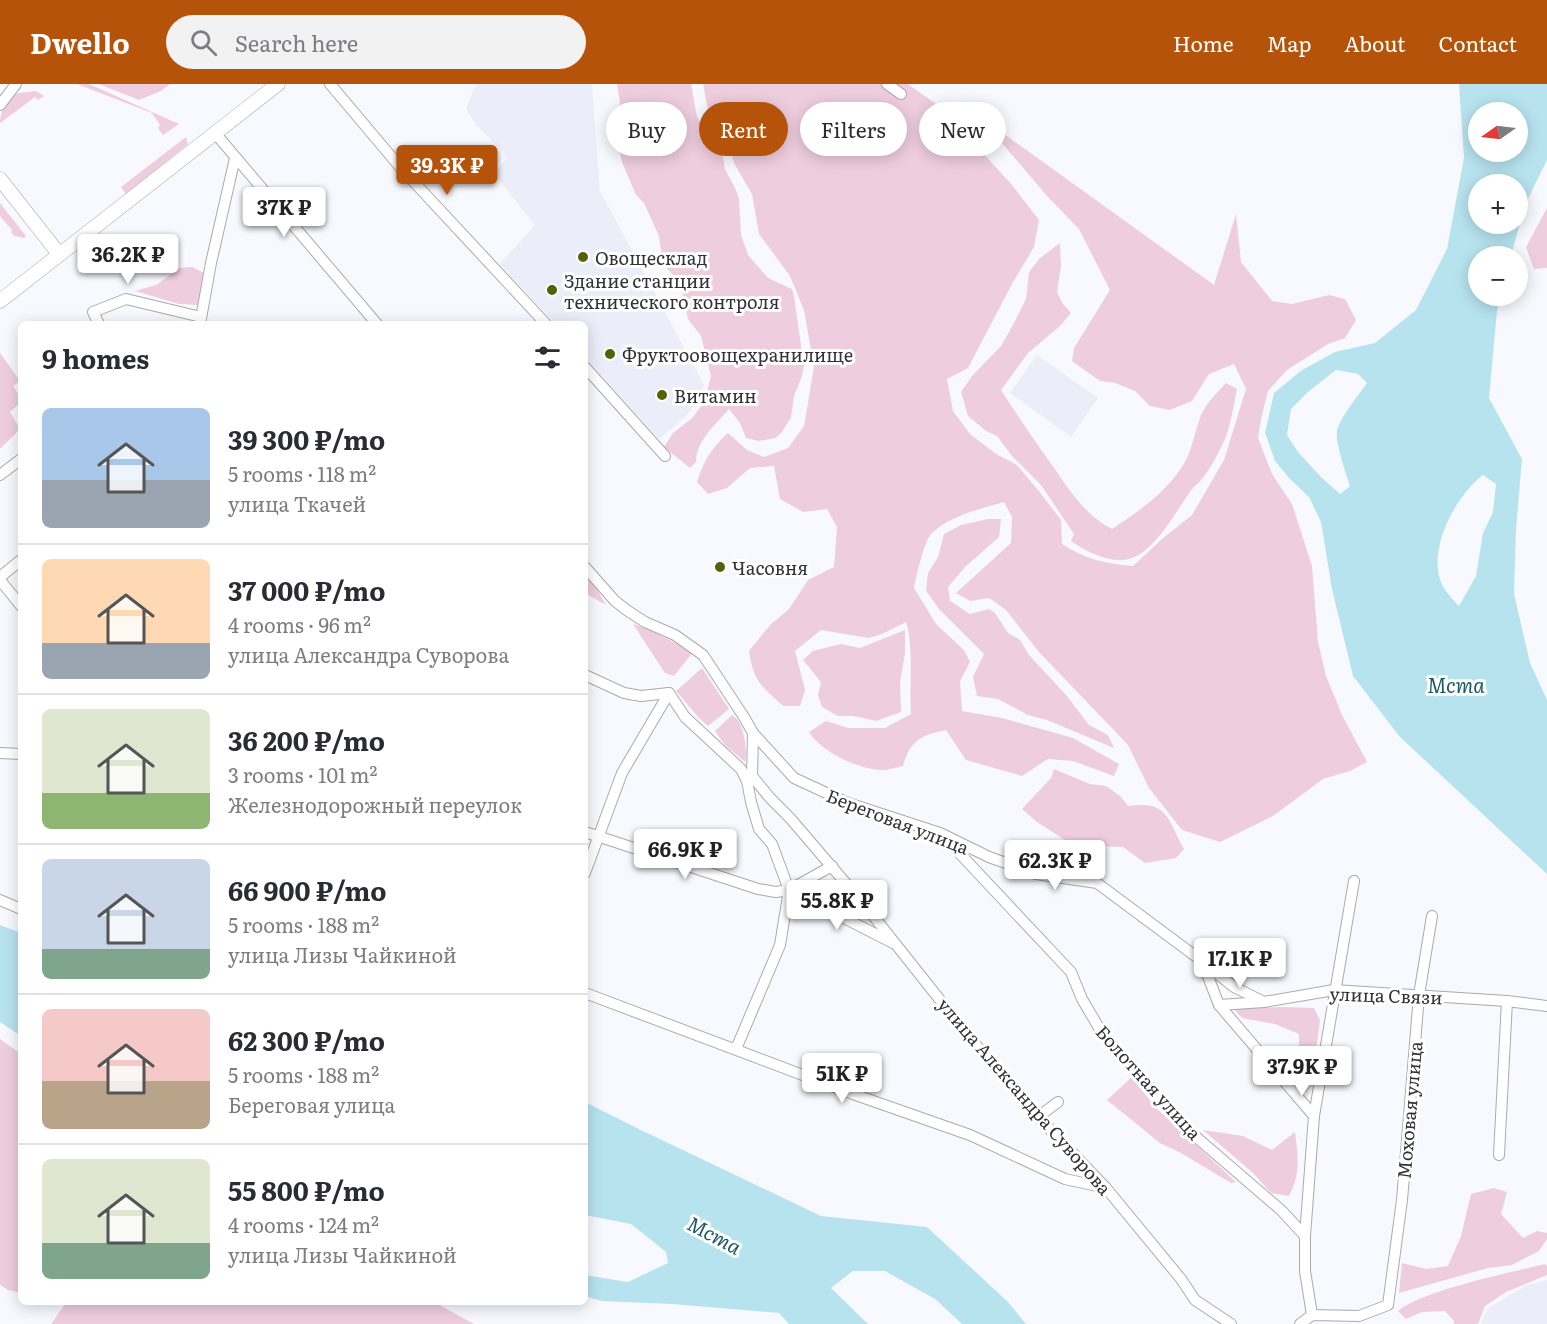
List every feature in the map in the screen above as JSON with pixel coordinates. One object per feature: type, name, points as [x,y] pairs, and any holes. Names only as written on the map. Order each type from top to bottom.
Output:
[{"type":"main road","points":[[0,301],[278,84]]},
{"type":"main road","points":[[0,179],[59,254]]},
{"type":"street","points":[[0,105],[16,84]]},
{"type":"street","points":[[330,84],[400,167],[543,321]]},
{"type":"street","points":[[887,84],[901,94]]},
{"type":"street","points":[[214,132],[374,321]]},
{"type":"street","points":[[98,321],[93,312],[126,299],[200,321],[235,158]]},
{"type":"street","points":[[588,370],[665,456]]},
{"type":"street","points":[[0,475],[18,461]]},
{"type":"street","points":[[18,563],[0,578],[18,602]]},
{"type":"street","points":[[588,570],[621,606],[645,622],[675,635],[703,655],[753,733]]},
{"type":"street","points":[[588,676],[624,693],[641,696],[669,693]]},
{"type":"street","points":[[588,864],[622,773],[669,693]]},
{"type":"street","points":[[669,693],[685,717],[741,769],[747,781],[759,829],[772,844],[789,890],[780,945],[736,1049]]},
{"type":"street","name":"Береговая улица","points":[[753,733],[794,778],[848,803],[940,833],[989,857],[1036,874],[1096,883],[1202,961]]},
{"type":"street","name":"улица Александра Суворова","points":[[753,733],[752,776],[832,866],[975,1044],[1038,1117],[1106,1188],[1181,1279],[1195,1300],[1231,1324]]},
{"type":"street","points":[[0,753],[18,754]]},
{"type":"street","points":[[588,833],[758,889],[776,892],[789,890],[832,866]]},
{"type":"street","name":"Болотная улица","points":[[940,833],[1071,972],[1082,999],[1102,1033],[1180,1121],[1282,1211],[1305,1236]]},
{"type":"street","points":[[1300,1324],[1312,1315],[1305,1271],[1305,1236],[1314,1116],[1354,881]]},
{"type":"street","points":[[789,890],[897,945]]},
{"type":"street","points":[[0,900],[18,908]]},
{"type":"street","name":"Моховая улица","points":[[1312,1315],[1359,1316],[1388,1305],[1402,1200],[1419,995],[1432,916]]},
{"type":"street","points":[[1202,961],[1234,987],[1264,1002]]},
{"type":"street","points":[[1202,961],[1219,1005],[1314,1116]]},
{"type":"street","name":"улица Связи","points":[[1219,1005],[1264,1002],[1334,990],[1507,1001],[1547,1006]]},
{"type":"street","points":[[588,994],[853,1094],[970,1135],[1065,1179],[1106,1188]]},
{"type":"street","points":[[1499,1155],[1507,1001]]},
{"type":"street","points":[[1038,1117],[1058,1102]]},
{"type":"shaded area","points":[[77,84],[89,84],[179,124],[163,135],[152,113]]},
{"type":"shaded area","points":[[99,84],[170,84],[161,91],[139,100]]},
{"type":"shaded area","points":[[476,84],[592,84],[600,191],[704,385],[700,398],[685,417],[659,439],[588,360],[588,321],[552,321],[500,264],[535,225],[494,174],[506,159],[504,152],[477,126],[466,109]]},
{"type":"shaded area","points":[[617,84],[691,84],[699,120],[699,156],[723,156],[725,169],[739,199],[741,235],[748,255],[768,278],[792,289],[794,296],[804,367],[794,396],[791,418],[775,438],[759,441],[746,438],[740,423],[729,409],[703,440],[696,462],[690,468],[664,447],[673,433],[691,419],[700,408],[705,400],[711,376],[701,336],[688,319],[683,295],[673,275],[663,264],[659,236],[644,203],[636,195],[621,156],[687,156],[687,102],[620,102]]},
{"type":"shaded area","points":[[703,84],[908,84],[933,102],[919,102],[919,156],[986,156],[1012,185],[1039,220],[1034,247],[968,368],[947,379],[953,411],[970,434],[996,454],[1017,465],[1061,520],[1062,544],[1087,557],[1133,566],[1192,515],[1224,460],[1246,389],[1234,364],[1209,374],[1192,401],[1170,410],[1150,406],[1135,391],[1115,383],[1100,381],[1072,361],[1074,348],[1110,290],[1079,229],[1006,148],[1006,135],[1214,285],[1236,214],[1241,262],[1272,301],[1292,304],[1329,295],[1345,299],[1356,320],[1345,338],[1328,344],[1287,370],[1268,391],[1258,438],[1272,474],[1292,504],[1312,566],[1318,642],[1326,676],[1343,717],[1367,762],[1350,771],[1323,779],[1273,816],[1220,842],[1182,830],[1149,788],[1128,745],[1039,652],[1006,610],[989,598],[970,601],[956,593],[1011,543],[1012,517],[1004,502],[956,518],[931,534],[923,552],[915,583],[914,588],[936,624],[964,650],[970,662],[960,681],[962,711],[1002,718],[1073,738],[1119,764],[1114,776],[1073,761],[1048,759],[1022,776],[966,760],[946,730],[918,740],[909,751],[903,766],[885,770],[854,764],[823,747],[809,732],[826,721],[848,728],[885,728],[911,714],[911,655],[908,632],[906,622],[869,638],[821,630],[795,651],[805,690],[800,706],[783,706],[764,688],[753,670],[749,651],[770,625],[789,609],[808,580],[834,567],[837,527],[827,509],[803,512],[780,499],[774,466],[750,468],[727,488],[708,494],[697,482],[709,455],[728,433],[747,450],[764,457],[788,448],[804,426],[814,367],[804,310],[790,276],[759,234],[752,194],[732,156],[788,156],[788,102],[706,102]]},
{"type":"shaded area","points":[[36,91],[44,96],[38,100],[35,97],[0,123],[2,111],[12,95]]},
{"type":"shaded area","points":[[186,137],[188,144],[126,194],[121,187]]},
{"type":"shaded area","points":[[0,203],[26,236],[24,238],[14,236],[12,230],[0,216]]},
{"type":"shaded area","points":[[1547,208],[1547,268],[1534,269],[1527,246]]},
{"type":"shaded area","points":[[1060,243],[1061,266],[1057,292],[1071,313],[1060,326],[1028,353],[1001,390],[1066,486],[1094,517],[1112,529],[1153,499],[1171,481],[1186,460],[1202,413],[1209,401],[1226,383],[1237,389],[1225,439],[1209,470],[1192,489],[1154,542],[1134,557],[1123,560],[1096,555],[1071,541],[1074,534],[1041,485],[1012,456],[997,436],[986,431],[968,416],[961,392],[972,376],[1001,346],[1026,299],[1029,272],[1040,258]]},
{"type":"shaded area","points":[[192,267],[204,273],[202,295],[198,305],[179,304],[135,291],[156,285],[180,268]]},
{"type":"shaded area","points":[[0,353],[18,378],[18,382],[13,386],[18,394],[18,405],[10,412],[18,426],[18,431],[0,449]]},
{"type":"shaded area","points":[[1037,355],[1098,398],[1071,437],[1010,393]]},
{"type":"shaded area","points":[[988,519],[1001,519],[999,537],[965,567],[948,587],[950,601],[970,614],[989,609],[995,613],[1008,633],[1020,640],[1029,655],[1067,696],[1089,725],[1108,735],[1114,748],[1047,720],[1028,715],[998,699],[977,696],[973,677],[984,654],[939,609],[926,591],[928,573],[938,557],[944,534],[961,525]]},
{"type":"shaded area","points":[[588,577],[595,586],[606,605],[588,595]]},
{"type":"shaded area","points":[[633,624],[648,629],[693,652],[674,676],[665,673]]},
{"type":"shaded area","points":[[905,630],[905,653],[900,683],[901,712],[876,721],[854,716],[838,716],[822,707],[818,695],[821,682],[803,660],[813,651],[841,644],[860,648]]},
{"type":"shaded area","points":[[702,668],[729,709],[708,726],[676,691]]},
{"type":"shaded area","points":[[732,715],[739,721],[742,730],[746,748],[745,762],[725,745],[715,731]]},
{"type":"shaded area","points":[[1054,769],[1090,784],[1106,786],[1120,796],[1128,806],[1152,806],[1159,809],[1170,821],[1184,849],[1176,858],[1145,863],[1123,847],[1092,846],[1068,842],[1037,822],[1022,809],[1051,778]]},
{"type":"shaded area","points":[[1314,1008],[1320,1020],[1313,1073],[1307,1092],[1297,1090],[1275,1056],[1299,1052],[1299,1034],[1275,1024],[1242,1018],[1234,1009]]},
{"type":"shaded area","points":[[0,1039],[18,1052],[18,1292],[0,1285]]},
{"type":"shaded area","points":[[1132,1077],[1156,1108],[1236,1182],[1231,1183],[1160,1143],[1107,1100]]},
{"type":"shaded area","points":[[1203,1130],[1243,1136],[1272,1150],[1295,1132],[1297,1172],[1289,1196],[1271,1193],[1253,1173]]},
{"type":"shaded area","points":[[1494,1188],[1507,1192],[1501,1214],[1523,1238],[1537,1231],[1547,1233],[1547,1239],[1539,1251],[1512,1265],[1488,1268],[1399,1293],[1402,1263],[1426,1269],[1448,1266],[1461,1236],[1471,1194]]},
{"type":"shaded area","points":[[1545,1264],[1547,1275],[1506,1292],[1485,1306],[1478,1324],[1454,1324],[1445,1311],[1422,1312],[1406,1319],[1398,1311],[1410,1303],[1446,1289]]},
{"type":"shaded area","points":[[1547,1280],[1547,1324],[1481,1324],[1487,1309],[1527,1285]]},
{"type":"shaded area","points":[[65,1305],[439,1305],[474,1324],[51,1324]]},
{"type":"water","name":"Мста","points":[[1459,84],[1547,84],[1547,160],[1528,199],[1528,174],[1468,174],[1468,234],[1517,234],[1514,246],[1468,246],[1468,306],[1498,306],[1489,398],[1522,459],[1516,529],[1514,594],[1530,663],[1547,700],[1547,874],[1399,736],[1353,676],[1332,589],[1321,522],[1309,497],[1275,461],[1265,433],[1274,393],[1302,370],[1335,352],[1375,343],[1416,310],[1447,249],[1464,158]],"holes":[[[1336,370],[1358,374],[1367,383],[1346,413],[1337,431],[1339,450],[1350,486],[1340,494],[1298,452],[1287,435],[1291,409]],[[1483,475],[1496,484],[1493,512],[1483,533],[1476,576],[1459,606],[1444,588],[1439,574],[1440,543],[1453,511],[1472,484]]]},
{"type":"water","points":[[0,925],[18,932],[18,1034],[0,1022]]},
{"type":"water","name":"Мста","points":[[588,1104],[821,1216],[927,1227],[1008,1302],[1026,1324],[962,1324],[935,1299],[885,1271],[853,1271],[831,1288],[868,1324],[789,1324],[779,1313],[601,1301],[588,1297],[588,1275],[628,1282],[668,1263],[666,1252],[631,1224],[588,1216]]},
{"type":"place","name":"Овощесклад","points":[[583,257]]},
{"type":"place","name":"Здание станции технического контроля","points":[[552,290]]},
{"type":"place","name":"Фруктоовощехранилище","points":[[610,354]]},
{"type":"place","name":"Витамин","points":[[662,395]]},
{"type":"place","name":"Часовня","points":[[720,567]]}]
